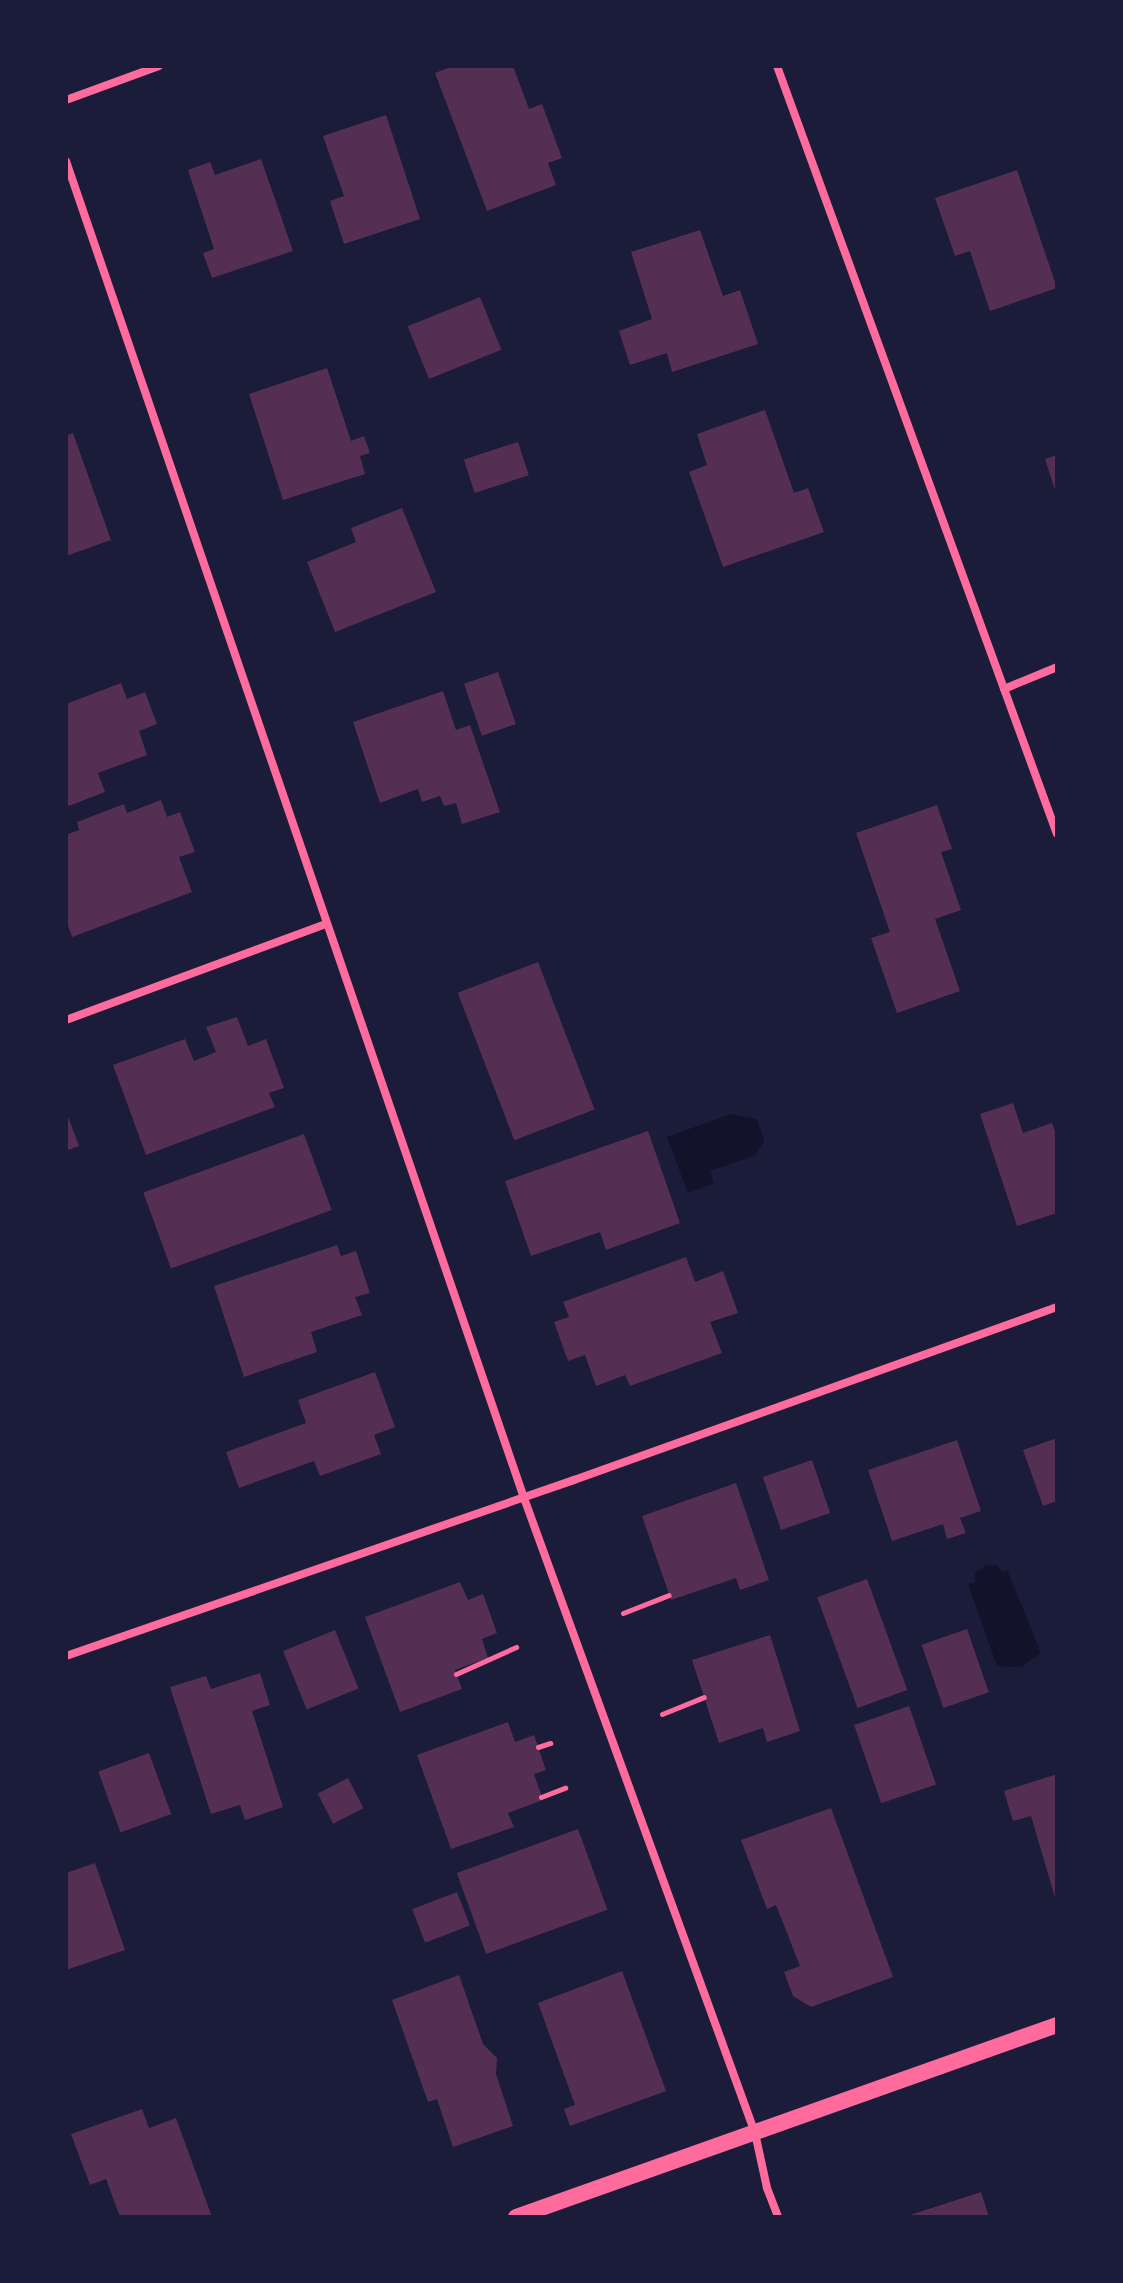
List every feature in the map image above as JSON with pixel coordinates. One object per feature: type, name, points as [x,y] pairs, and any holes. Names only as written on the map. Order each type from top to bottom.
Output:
[{"type":"main road","points":[[516,2217],[1057,2025]]},
{"type":"street","points":[[66,100],[159,66]]},
{"type":"street","points":[[777,66],[1057,834]]},
{"type":"street","points":[[66,161],[524,1498],[755,2133],[767,2188],[778,2217]]},
{"type":"street","points":[[1004,689],[1057,667]]},
{"type":"street","points":[[66,1020],[326,924]]},
{"type":"street","points":[[66,1656],[524,1498],[1057,1307]]},
{"type":"path","points":[[623,1613],[669,1595]]},
{"type":"path","points":[[456,1674],[516,1647]]},
{"type":"path","points":[[662,1714],[704,1697]]},
{"type":"path","points":[[538,1747],[550,1743]]},
{"type":"path","points":[[541,1797],[565,1788]]},
{"type":"shaded area","points":[[731,1114],[757,1119],[764,1141],[756,1155],[710,1171],[714,1183],[688,1193],[667,1137]]},
{"type":"shaded area","points":[[997,1565],[1002,1573],[1007,1570],[1041,1653],[1021,1667],[997,1666],[968,1584],[975,1582],[975,1573],[985,1566]]},
{"type":"building","points":[[453,66],[513,66],[529,109],[542,104],[562,158],[548,163],[556,185],[487,211],[435,73]]},
{"type":"building","points":[[386,115],[420,219],[344,244],[330,201],[344,196],[323,136]]},
{"type":"building","points":[[261,159],[293,251],[212,278],[203,253],[214,249],[188,170],[210,162],[215,175]]},
{"type":"building","points":[[1017,170],[1057,288],[990,311],[970,251],[955,256],[935,198]]},
{"type":"building","points":[[700,230],[723,296],[740,290],[758,344],[672,372],[667,353],[630,365],[619,331],[652,319],[631,252]]},
{"type":"building","points":[[480,297],[501,350],[429,379],[408,326]]},
{"type":"building","points":[[327,368],[351,441],[364,436],[370,453],[360,456],[365,474],[283,500],[249,394]]},
{"type":"building","points":[[765,410],[794,493],[808,488],[824,532],[723,567],[689,472],[707,465],[697,434]]},
{"type":"building","points":[[73,433],[111,540],[66,556],[66,436]]},
{"type":"building","points":[[518,442],[529,475],[475,493],[464,460]]},
{"type":"building","points":[[1057,455],[1057,493],[1056,493],[1045,459]]},
{"type":"building","points":[[402,508],[436,592],[335,632],[307,562],[356,542],[351,528]]},
{"type":"building","points":[[498,672],[516,724],[482,736],[464,684]]},
{"type":"building","points":[[121,683],[127,699],[145,692],[157,724],[139,731],[147,755],[98,773],[105,792],[66,807],[66,704]]},
{"type":"building","points":[[443,691],[456,730],[470,725],[500,812],[462,824],[456,803],[444,806],[440,796],[422,802],[418,789],[380,803],[353,722]]},
{"type":"building","points":[[161,800],[167,817],[180,812],[195,852],[179,857],[192,892],[72,937],[66,920],[66,835],[79,830],[77,822],[124,804],[127,813]]},
{"type":"building","points":[[937,805],[952,849],[941,852],[961,910],[935,919],[960,991],[897,1013],[871,938],[890,932],[856,833]]},
{"type":"building","points":[[538,962],[595,1110],[514,1140],[458,993]]},
{"type":"building","points":[[237,1017],[248,1046],[266,1039],[284,1088],[269,1093],[275,1107],[146,1155],[113,1065],[185,1039],[194,1061],[216,1052],[206,1027]]},
{"type":"building","points":[[1013,1103],[1023,1133],[1052,1123],[1057,1137],[1057,1213],[1017,1226],[980,1114]]},
{"type":"building","points":[[66,1111],[79,1146],[66,1151]]},
{"type":"building","points":[[648,1131],[680,1223],[606,1250],[600,1232],[531,1256],[505,1181]]},
{"type":"building","points":[[304,1134],[332,1210],[171,1269],[143,1192]]},
{"type":"building","points":[[337,1245],[341,1256],[356,1251],[370,1293],[355,1297],[362,1315],[311,1332],[317,1352],[244,1377],[214,1286]]},
{"type":"building","points":[[686,1257],[695,1282],[723,1271],[738,1313],[710,1322],[722,1353],[630,1386],[625,1375],[596,1386],[585,1355],[568,1361],[554,1322],[569,1317],[563,1302]]},
{"type":"building","points":[[375,1372],[395,1427],[374,1435],[381,1454],[320,1476],[314,1461],[239,1488],[226,1452],[306,1423],[298,1400]]},
{"type":"building","points":[[1057,1438],[1057,1501],[1043,1506],[1023,1450]]},
{"type":"building","points":[[957,1440],[981,1511],[960,1518],[966,1533],[947,1539],[943,1524],[892,1541],[868,1470]]},
{"type":"building","points":[[812,1460],[830,1513],[781,1530],[763,1477]]},
{"type":"building","points":[[736,1483],[769,1580],[740,1590],[736,1578],[671,1600],[642,1516]]},
{"type":"building","points":[[867,1579],[907,1690],[858,1708],[817,1597]]},
{"type":"building","points":[[460,1582],[468,1600],[483,1594],[497,1633],[482,1639],[488,1658],[455,1670],[462,1689],[400,1712],[365,1617]]},
{"type":"building","points":[[967,1629],[989,1692],[943,1708],[922,1645]]},
{"type":"building","points":[[335,1630],[359,1688],[307,1709],[283,1651]]},
{"type":"building","points":[[770,1635],[800,1731],[767,1742],[763,1728],[719,1743],[692,1660]]},
{"type":"building","points":[[260,1673],[270,1705],[252,1711],[283,1807],[245,1820],[240,1805],[211,1814],[170,1687],[206,1676],[211,1689]]},
{"type":"building","points":[[909,1706],[936,1784],[881,1803],[854,1725]]},
{"type":"building","points":[[508,1722],[515,1742],[534,1735],[546,1770],[534,1774],[543,1800],[508,1813],[514,1827],[451,1849],[417,1755]]},
{"type":"building","points":[[149,1753],[171,1814],[120,1833],[98,1771]]},
{"type":"building","points":[[1057,1774],[1056,1901],[1031,1816],[1013,1821],[1004,1791]]},
{"type":"building","points":[[348,1778],[363,1808],[333,1824],[318,1793]]},
{"type":"building","points":[[831,1808],[893,1977],[811,2007],[793,1996],[784,1972],[800,1966],[776,1905],[767,1909],[741,1840]]},
{"type":"building","points":[[578,1829],[607,1910],[486,1954],[457,1873]]},
{"type":"building","points":[[95,1863],[125,1950],[66,1970],[66,1873]]},
{"type":"building","points":[[457,1892],[470,1926],[425,1943],[412,1909]]},
{"type":"building","points":[[622,1971],[666,2091],[570,2126],[564,2109],[575,2105],[538,2003]]},
{"type":"building","points":[[459,1975],[483,2044],[497,2058],[496,2074],[513,2126],[453,2147],[437,2099],[428,2102],[392,2000]]},
{"type":"building","points":[[142,2109],[149,2128],[176,2118],[212,2217],[120,2217],[106,2179],[90,2185],[71,2134]]},
{"type":"building","points":[[981,2192],[989,2217],[907,2216]]}]
